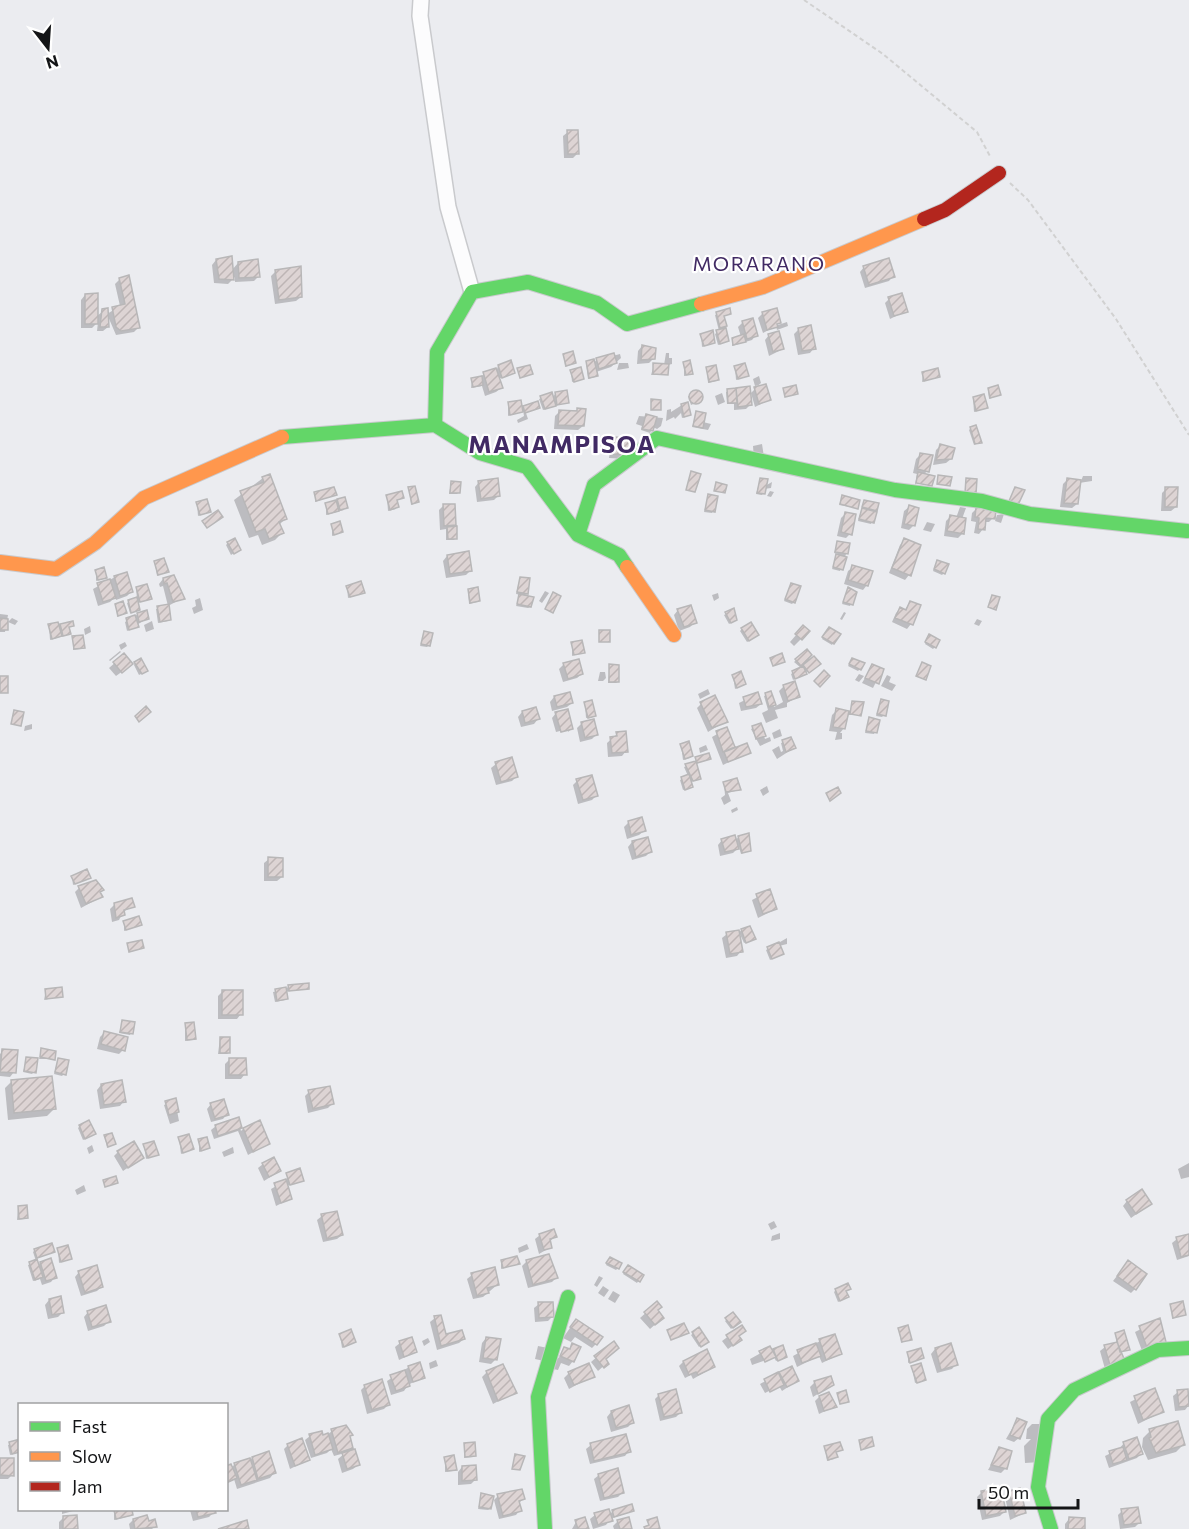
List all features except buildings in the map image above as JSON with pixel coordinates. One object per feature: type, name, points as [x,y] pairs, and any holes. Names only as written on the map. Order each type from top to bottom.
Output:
[{"type":"street","points":[[421,0],[420,16],[448,207],[472,292],[437,352],[435,425]]},
{"type":"street","points":[[472,292],[528,282],[597,303],[627,324],[763,287],[945,210],[999,173]]},
{"type":"street","points":[[0,562],[56,569],[95,543],[144,498],[282,437],[435,425],[480,453],[527,467],[578,535],[619,555],[674,635]]},
{"type":"street","points":[[578,535],[594,485],[657,438],[895,490],[982,501],[1030,514],[1187,531]]},
{"type":"street","points":[[545,1529],[538,1397],[568,1297]]},
{"type":"street","points":[[1051,1529],[1038,1487],[1048,1419],[1074,1390],[1158,1350],[1189,1348]]},
{"type":"path","points":[[804,0],[883,54],[977,132],[999,173],[1028,200],[1109,310],[1189,435]]},
{"type":"traffic: fast","points":[[435,425],[437,352],[472,292],[528,282],[597,303],[627,324],[701,304]]},
{"type":"traffic: fast","points":[[282,437],[435,425],[480,453],[527,467],[578,535],[619,555],[627,567]]},
{"type":"traffic: fast","points":[[578,535],[594,485],[657,438],[895,490],[982,501],[1030,514],[1187,531]]},
{"type":"traffic: fast","points":[[545,1529],[538,1397],[568,1297]]},
{"type":"traffic: fast","points":[[1051,1529],[1038,1487],[1048,1419],[1074,1390],[1158,1350],[1189,1348]]},
{"type":"traffic: slow","points":[[701,304],[763,287],[924,219]]},
{"type":"traffic: slow","points":[[0,562],[56,569],[95,543],[144,498],[282,437]]},
{"type":"traffic: slow","points":[[627,567],[674,635]]},
{"type":"traffic: jam","points":[[924,219],[945,210],[999,173]]},
{"type":"district","name":"MORARANO","points":[[759,264]]},
{"type":"district","name":"MANAMPISOA","points":[[562,445]]}]
